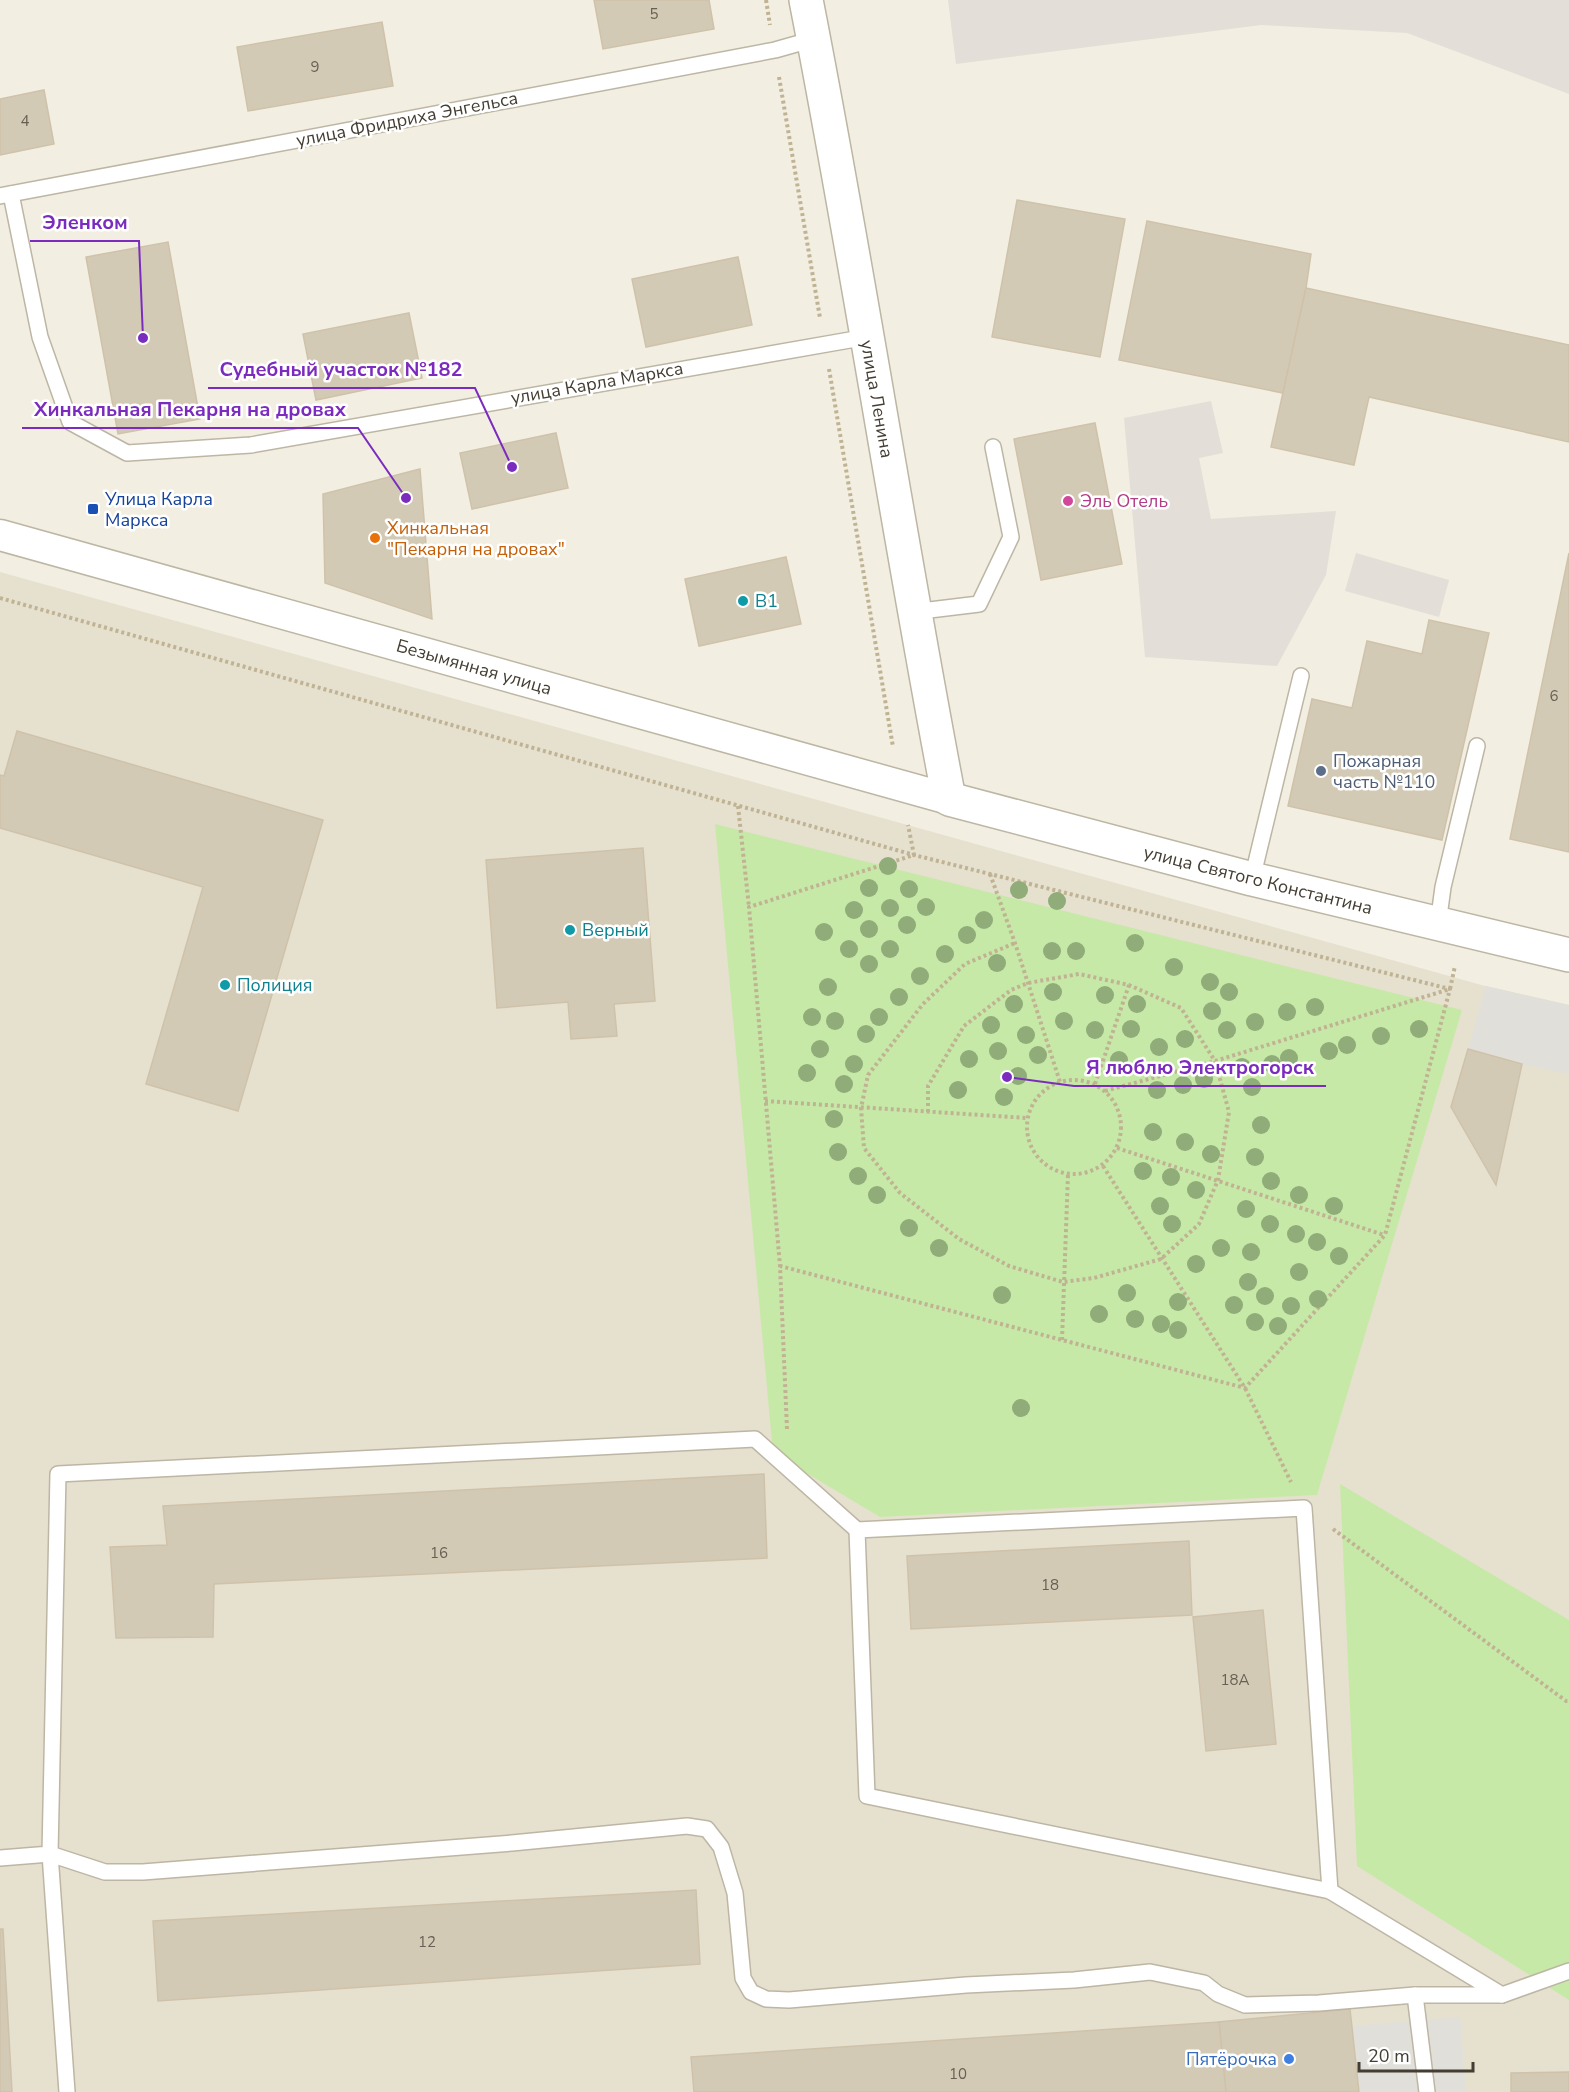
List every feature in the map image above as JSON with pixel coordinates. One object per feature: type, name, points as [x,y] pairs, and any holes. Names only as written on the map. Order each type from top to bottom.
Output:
[{"type":"street","name":"улица Ленина","points":[[806,0],[867,337],[913,612],[949,799]]},
{"type":"street","name":"Безымянная улица","points":[[0,535],[949,799]]},
{"type":"street","name":"улица Святого Константина","points":[[949,799],[1252,879],[1569,955]]},
{"type":"lane","name":"улица Фридриха Энгельса","points":[[6,195],[775,50],[814,39]]},
{"type":"lane","name":"улица Карла Маркса","points":[[6,195],[40,337],[70,422],[128,453],[251,444],[867,337]]},
{"type":"lane","points":[[913,612],[979,604],[1011,537],[993,447]]},
{"type":"lane","points":[[1252,879],[1300,676]]},
{"type":"lane","points":[[1451,928],[1443,887],[1477,746]]},
{"type":"lane","points":[[67,2092],[51,1854],[58,1474],[755,1439],[857,1530],[1304,1508],[1330,1892]]},
{"type":"lane","points":[[857,1530],[867,1796],[1330,1892],[1502,1995]]},
{"type":"lane","points":[[0,1858],[51,1854],[105,1872],[143,1872],[512,1844],[687,1826],[707,1829],[721,1847],[735,1893],[743,1978],[751,1992],[766,1999],[789,2000],[1150,1972],[1204,1983],[1218,1994],[1245,2005],[1319,2003],[1416,1995],[1502,1995],[1569,1971]]},
{"type":"lane","points":[[1416,1995],[1427,2092]]},
{"type":"path","points":[[766,0],[900,786],[914,855]]},
{"type":"path","points":[[0,598],[914,855],[1450,989]]},
{"type":"path","points":[[738,807],[749,907],[780,1266],[789,1469]]},
{"type":"path","points":[[749,907],[914,855]]},
{"type":"path","points":[[990,874],[1016,943],[1060,1082]]},
{"type":"path","points":[[1245,1388],[1385,1235],[1450,989],[1451,928]]},
{"type":"path","points":[[928,1112],[928,1086],[964,1026],[1011,990],[1028,983],[1079,974],[1129,985],[1181,1008],[1215,1061],[1229,1113],[1218,1180],[1199,1224],[1161,1259],[1094,1278],[1063,1282],[1009,1266],[959,1239],[900,1193],[864,1148],[861,1108],[868,1075],[923,1004],[965,964],[1016,943]]},
{"type":"path","points":[[1095,1084],[1129,985]]},
{"type":"path","points":[[1105,1091],[1215,1061],[1450,989]]},
{"type":"path","points":[[1078,1079],[1095,1084],[1105,1091],[1118,1108],[1122,1128],[1117,1148],[1103,1166],[1086,1174],[1068,1174],[1044,1164],[1029,1144],[1027,1118],[1038,1096],[1060,1082],[1078,1079]]},
{"type":"path","points":[[765,1101],[1027,1118]]},
{"type":"path","points":[[1117,1148],[1385,1235]]},
{"type":"path","points":[[1103,1166],[1245,1388],[1304,1508],[1568,1702]]},
{"type":"path","points":[[1062,1340],[1068,1174]]},
{"type":"path","points":[[780,1266],[1245,1388]]},
{"type":"shaded area","points":[[948,0],[1569,0],[1569,94],[1407,33],[1261,25],[956,64]]},
{"type":"shaded area","points":[[1211,401],[1223,453],[1199,458],[1211,519],[1336,511],[1326,575],[1277,666],[1145,657],[1124,418]]},
{"type":"shaded area","points":[[1356,553],[1449,580],[1439,617],[1345,591]]},
{"type":"shaded area","points":[[0,572],[1485,986],[1569,1005],[1569,2092],[0,2092]]},
{"type":"shaded area","points":[[1486,986],[1569,1005],[1569,1074],[1468,1049]]},
{"type":"shaded area","points":[[1460,2017],[1466,2092],[1359,2092],[1352,2026]]},
{"type":"green space","points":[[715,824],[1462,1010],[1317,1495],[880,1517],[773,1453]]},
{"type":"green space","points":[[1340,1484],[1569,1620],[1569,2000],[1357,1866]]},
{"type":"building","points":[[594,0],[709,0],[714,29],[603,49]]},
{"type":"building","points":[[382,22],[393,86],[248,111],[237,47]]},
{"type":"building","points":[[44,90],[54,144],[0,155],[0,99]]},
{"type":"building","points":[[1017,200],[1125,219],[1100,357],[992,337]]},
{"type":"building","points":[[1147,221],[1311,254],[1306,288],[1283,393],[1119,360]]},
{"type":"building","points":[[168,242],[200,419],[118,434],[86,257]]},
{"type":"building","points":[[738,257],[752,325],[646,347],[632,279]]},
{"type":"building","points":[[1306,288],[1569,345],[1569,442],[1369,397],[1354,465],[1271,447]]},
{"type":"building","points":[[409,313],[422,378],[316,400],[303,334]]},
{"type":"building","name":"Эль Отель","points":[[1095,423],[1122,564],[1041,580],[1014,439]]},
{"type":"building","points":[[556,433],[568,488],[472,509],[460,453]]},
{"type":"building","name":"Хинкальная \"Пекарня на дровах\"","points":[[420,469],[432,619],[325,583],[323,494]]},
{"type":"building","points":[[1569,553],[1569,852],[1510,839]]},
{"type":"building","name":"B1","points":[[786,557],[801,624],[699,646],[685,579]]},
{"type":"building","points":[[1429,620],[1489,633],[1442,840],[1288,806],[1312,699],[1352,708],[1367,641],[1422,654]]},
{"type":"building","name":"Полиция","points":[[17,731],[323,820],[238,1111],[146,1084],[203,887],[0,828],[0,775],[4,776]]},
{"type":"building","name":"Верный","points":[[643,848],[655,1001],[614,1004],[617,1036],[571,1039],[568,1002],[497,1008],[486,860]]},
{"type":"building","points":[[1468,1049],[1522,1064],[1496,1185],[1451,1107]]},
{"type":"building","points":[[764,1474],[767,1558],[214,1584],[213,1637],[116,1638],[110,1547],[167,1545],[163,1506]]},
{"type":"building","points":[[1189,1541],[1192,1615],[911,1629],[907,1556]]},
{"type":"building","points":[[1263,1610],[1276,1744],[1206,1751],[1193,1617]]},
{"type":"building","points":[[696,1890],[700,1964],[158,2001],[153,1921]]},
{"type":"building","points":[[0,1929],[3,1929],[12,2092],[0,2092]]},
{"type":"building","name":"Пятёрочка","points":[[1350,2009],[1359,2092],[1226,2092],[1219,2022]]},
{"type":"building","points":[[1219,2022],[1226,2092],[694,2092],[691,2057]]},
{"type":"building","points":[[1569,2072],[1569,2092],[1511,2092],[1511,2073]]},
{"type":"place","name":"Эленком","points":[[143,338]]},
{"type":"place","name":"Судебный участок №182","points":[[512,467]]},
{"type":"place","name":"Хинкальная Пекарня на дровах","points":[[406,498]]},
{"type":"place","name":"Эль Отель","points":[[1068,501]]},
{"type":"place","name":"Улица Карла Маркса","points":[[93,509]]},
{"type":"place","name":"Хинкальная \"Пекарня на дровах\"","points":[[375,538]]},
{"type":"place","name":"B1","points":[[743,601]]},
{"type":"place","name":"Пожарная часть №110","points":[[1321,771]]},
{"type":"place","name":"Верный","points":[[570,930]]},
{"type":"place","name":"Полиция","points":[[225,985]]},
{"type":"place","name":"Я люблю Электрогорск","points":[[1007,1077]]},
{"type":"place","name":"Пятёрочка","points":[[1289,2059]]}]
